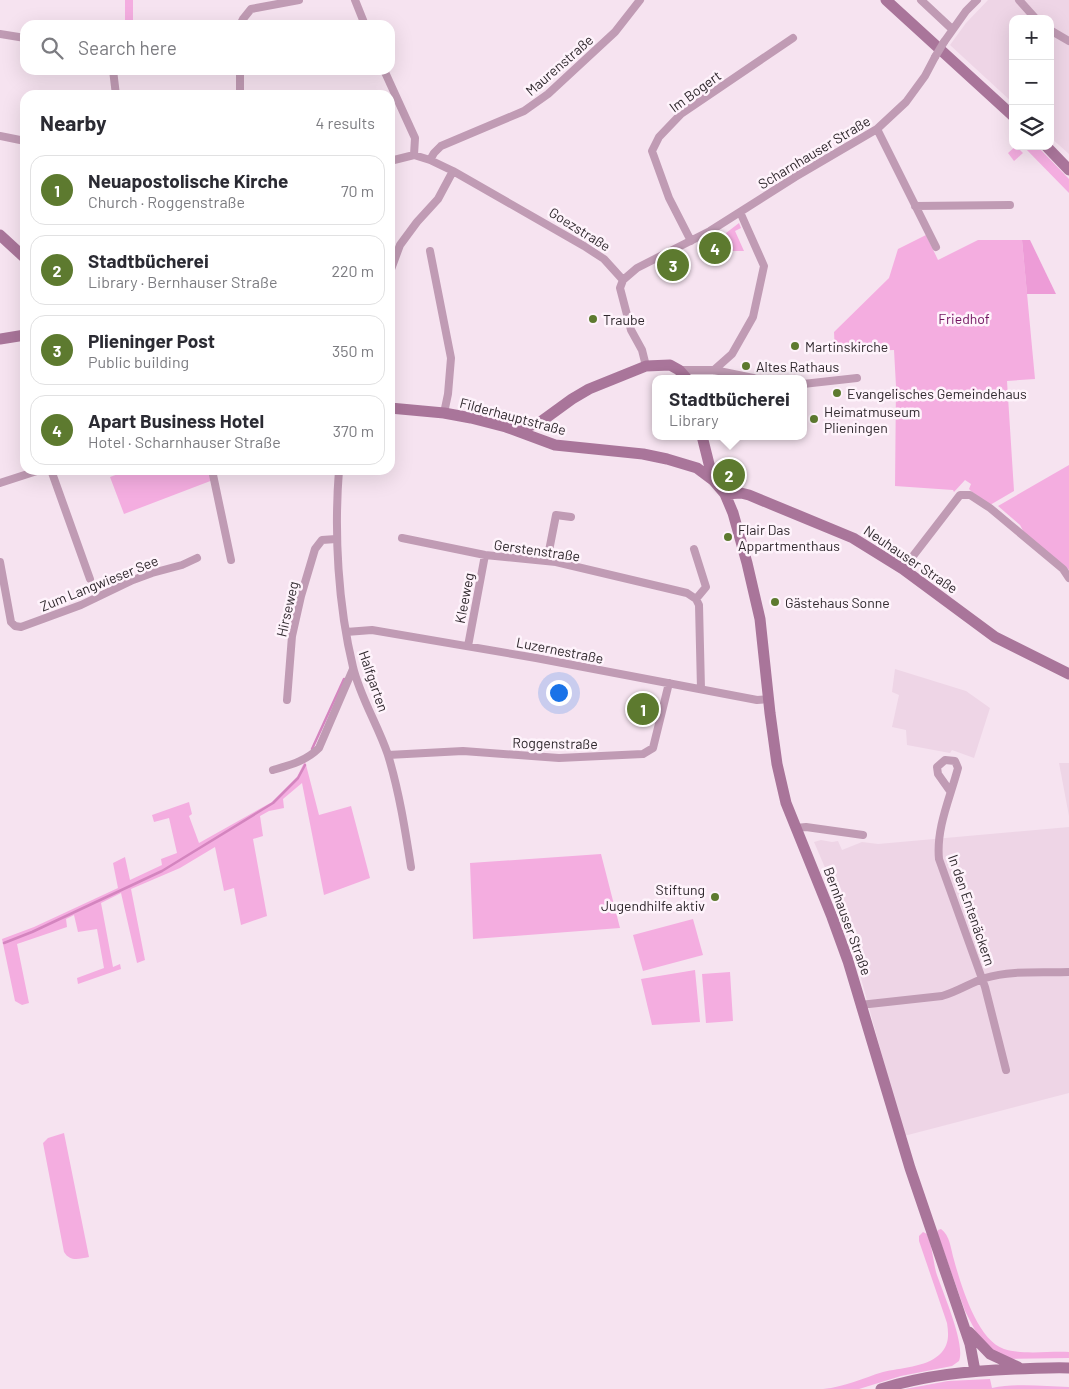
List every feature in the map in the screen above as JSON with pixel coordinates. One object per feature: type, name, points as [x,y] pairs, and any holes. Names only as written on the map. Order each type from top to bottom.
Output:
[{"type":"main road","points":[[886,0],[1009,112]]},
{"type":"main road","points":[[1050,150],[1069,170]]},
{"type":"main road","points":[[0,235],[20,253]]},
{"type":"main road","points":[[0,339],[20,336]]},
{"type":"main road","points":[[515,430],[539,423],[572,399],[590,389],[646,366],[666,364],[685,375]]},
{"type":"main road","name":"Filderhauptstraße","points":[[395,408],[444,413],[515,430],[544,442],[562,446],[643,454],[697,468],[713,480]]},
{"type":"main road","points":[[539,423],[544,442]]},
{"type":"main road","points":[[703,440],[713,480]]},
{"type":"main road","points":[[697,468],[708,460]]},
{"type":"main road","name":"Bernhauser Straße","points":[[713,480],[725,494],[733,513],[758,611],[764,644],[780,781],[786,802],[848,961],[910,1168],[972,1351],[975,1371]]},
{"type":"main road","name":"Neuhauser Straße","points":[[725,494],[741,493],[749,495],[853,538],[903,569],[995,637],[1068,670]]},
{"type":"main road","points":[[964,1327],[990,1354],[1022,1369]]},
{"type":"main road","points":[[881,1389],[923,1378],[975,1371],[1069,1368]]},
{"type":"street","points":[[242,20],[251,9],[300,0]]},
{"type":"street","points":[[355,0],[363,20]]},
{"type":"street","name":"Maurenstraße","points":[[430,160],[441,146],[524,111],[548,94],[616,32],[640,0]]},
{"type":"street","points":[[921,0],[952,29]]},
{"type":"street","name":"Scharnhauser Straße","points":[[624,280],[637,268],[691,242],[795,177],[877,129],[906,102],[925,76],[952,29],[977,0]]},
{"type":"street","points":[[1019,0],[1032,15]]},
{"type":"street","points":[[1054,33],[1069,42]]},
{"type":"street","points":[[0,34],[20,37]]},
{"type":"street","name":"Im Bogert","points":[[691,242],[670,198],[652,151],[659,137],[680,114],[793,38]]},
{"type":"street","points":[[114,75],[115,90]]},
{"type":"street","points":[[240,75],[240,90]]},
{"type":"street","points":[[386,75],[393,90]]},
{"type":"street","points":[[395,94],[415,138],[414,155],[395,160]]},
{"type":"street","points":[[877,129],[936,247]]},
{"type":"street","points":[[0,136],[20,140]]},
{"type":"street","name":"Goezstraße","points":[[414,155],[453,171],[584,246],[604,259],[624,280]]},
{"type":"street","points":[[395,258],[400,245],[417,222],[438,199],[453,171]]},
{"type":"street","points":[[915,206],[1010,205]]},
{"type":"street","points":[[714,370],[732,354],[753,317],[764,266],[740,212]]},
{"type":"street","points":[[430,251],[451,358],[449,387],[444,413]]},
{"type":"street","points":[[624,280],[620,288],[624,310],[631,330],[642,350],[646,366]]},
{"type":"street","points":[[679,370],[714,370],[738,375]]},
{"type":"street","points":[[693,375],[699,370]]},
{"type":"street","points":[[807,384],[857,378]]},
{"type":"street","points":[[0,483],[25,475]]},
{"type":"street","points":[[54,475],[90,579]]},
{"type":"street","points":[[213,475],[231,560]]},
{"type":"street","name":"Halfgarten","points":[[339,475],[336,539],[346,632],[353,669],[388,755],[401,806],[411,867]]},
{"type":"street","points":[[903,569],[960,495],[970,495],[990,508],[1063,569],[1069,578]]},
{"type":"street","points":[[547,561],[556,515],[571,517]]},
{"type":"street","name":"Gerstenstraße","points":[[402,538],[485,556],[547,561],[687,592],[696,599]]},
{"type":"street","name":"Hirseweg","points":[[287,700],[292,636],[315,549],[322,540],[336,539]]},
{"type":"street","points":[[694,549],[706,587],[696,599],[699,605],[701,689]]},
{"type":"street","name":"Kleeweg","points":[[468,646],[485,556]]},
{"type":"street","name":"Zum Langwieser See","points":[[0,562],[11,622],[15,626],[21,627],[81,605],[133,580],[182,565],[197,558]]},
{"type":"street","name":"Luzernestraße","points":[[346,632],[372,630],[757,700],[769,699]]},
{"type":"street","points":[[273,770],[304,760],[319,748],[353,669]]},
{"type":"street","name":"Roggenstraße","points":[[388,755],[462,751],[559,758],[643,754],[653,748],[669,683]]},
{"type":"street","name":"In den Entenäckern","points":[[950,791],[937,844],[939,859],[983,979]]},
{"type":"street","points":[[796,828],[806,827],[863,835]]},
{"type":"street","name":"In den Entenäckern","points":[[860,1005],[942,996],[955,993],[983,979],[1002,974],[1069,972]]},
{"type":"street","points":[[983,979],[1006,1070]]},
{"type":"shaded area","points":[[988,0],[1069,0],[1069,154],[1054,141],[1054,15],[1009,15],[1009,99],[950,45],[966,23]]},
{"type":"shaded area","points":[[1022,240],[1030,240],[1056,294],[1027,294]]},
{"type":"shaded area","points":[[895,669],[966,691],[990,708],[974,758],[952,750],[950,753],[907,745],[906,730],[892,727],[899,695],[892,692]]},
{"type":"shaded area","points":[[1059,763],[1069,763],[1069,816]]},
{"type":"shaded area","points":[[1069,827],[1069,1093],[904,1136],[841,905],[814,842],[821,840],[838,841],[842,850],[862,842],[878,844]]},
{"type":"green space","points":[[125,0],[133,0],[133,20],[125,20]]},
{"type":"green space","points":[[1011,150],[1020,150],[1023,153],[1014,161],[1008,153]]},
{"type":"green space","points":[[1027,150],[1041,150],[1069,179],[1069,193]]},
{"type":"green space","points":[[739,223],[741,228],[735,231],[744,251],[732,251],[726,233]]},
{"type":"green space","name":"Friedhof","points":[[926,235],[938,260],[978,240],[1022,240],[1035,379],[1007,381],[1014,491],[990,505],[969,489],[971,484],[965,480],[954,492],[953,490],[895,486],[896,386],[894,350],[835,352],[834,332],[889,278],[898,249]]},
{"type":"green space","points":[[1069,465],[1069,570],[1028,540],[1020,525],[998,506]]},
{"type":"green space","points":[[115,475],[212,475],[213,480],[124,514],[110,477]]},
{"type":"green space","points":[[305,761],[319,815],[351,806],[370,878],[324,895],[302,783],[283,799],[284,808],[269,811],[260,816],[263,836],[253,839],[267,916],[241,925],[234,888],[224,891],[215,847],[180,868],[131,889],[145,960],[137,963],[121,893],[101,903],[113,967],[120,964],[121,969],[78,984],[77,978],[104,968],[97,929],[78,932],[74,915],[66,919],[67,927],[17,944],[29,1003],[22,1005],[15,1001],[2,939],[34,927],[118,888],[113,863],[125,857],[130,880],[162,865],[161,859],[177,853],[169,818],[154,822],[152,815],[189,802],[192,814],[189,816],[199,843],[272,802],[297,777]]},
{"type":"green space","points":[[601,854],[620,928],[473,939],[470,863]]},
{"type":"green space","points":[[693,919],[703,955],[643,971],[633,935]]},
{"type":"green space","points":[[695,970],[700,1022],[652,1025],[641,979]]},
{"type":"green space","points":[[730,972],[733,1021],[706,1023],[702,974]]},
{"type":"green space","points":[[64,1133],[89,1257],[78,1259],[72,1259],[64,1252],[43,1143],[48,1138]]},
{"type":"green space","points":[[941,1229],[948,1239],[971,1310],[986,1335],[994,1344],[1004,1349],[1019,1352],[1069,1352],[1069,1358],[1008,1359],[996,1354],[976,1332],[965,1311],[937,1232]]},
{"type":"green space","points":[[923,1232],[927,1234],[929,1239],[936,1272],[956,1330],[960,1353],[959,1361],[952,1366],[901,1376],[859,1389],[823,1389],[883,1372],[920,1365],[934,1359],[945,1348],[948,1336],[947,1323],[919,1241],[919,1236]]},
{"type":"green space","points":[[990,1379],[992,1388],[1030,1385],[1069,1387],[1069,1389],[905,1389],[948,1381]]},
{"type":"waterway","points":[[312,749],[344,679]]},
{"type":"waterway","points":[[4,943],[32,932],[162,871],[273,803],[298,778],[305,765]]},
{"type":"place","name":"Apart Business Hotel","points":[[715,248]]},
{"type":"place","name":"Plieninger Post","points":[[673,265]]},
{"type":"place","name":"Traube","points":[[593,319]]},
{"type":"place","name":"Martinskirche","points":[[795,346]]},
{"type":"place","name":"Altes Rathaus","points":[[746,366]]},
{"type":"place","name":"Evangelisches Gemeindehaus","points":[[837,393]]},
{"type":"place","name":"Heimatmuseum Plieningen","points":[[814,419]]},
{"type":"place","name":"Stadtbücherei","points":[[729,475]]},
{"type":"place","name":"Flair Das Appartmenthaus","points":[[728,537]]},
{"type":"place","name":"Gästehaus Sonne","points":[[775,602]]},
{"type":"place","name":"Neuapostolische Kirche","points":[[643,709]]},
{"type":"place","name":"Stiftung Jugendhilfe aktiv","points":[[715,897]]}]
